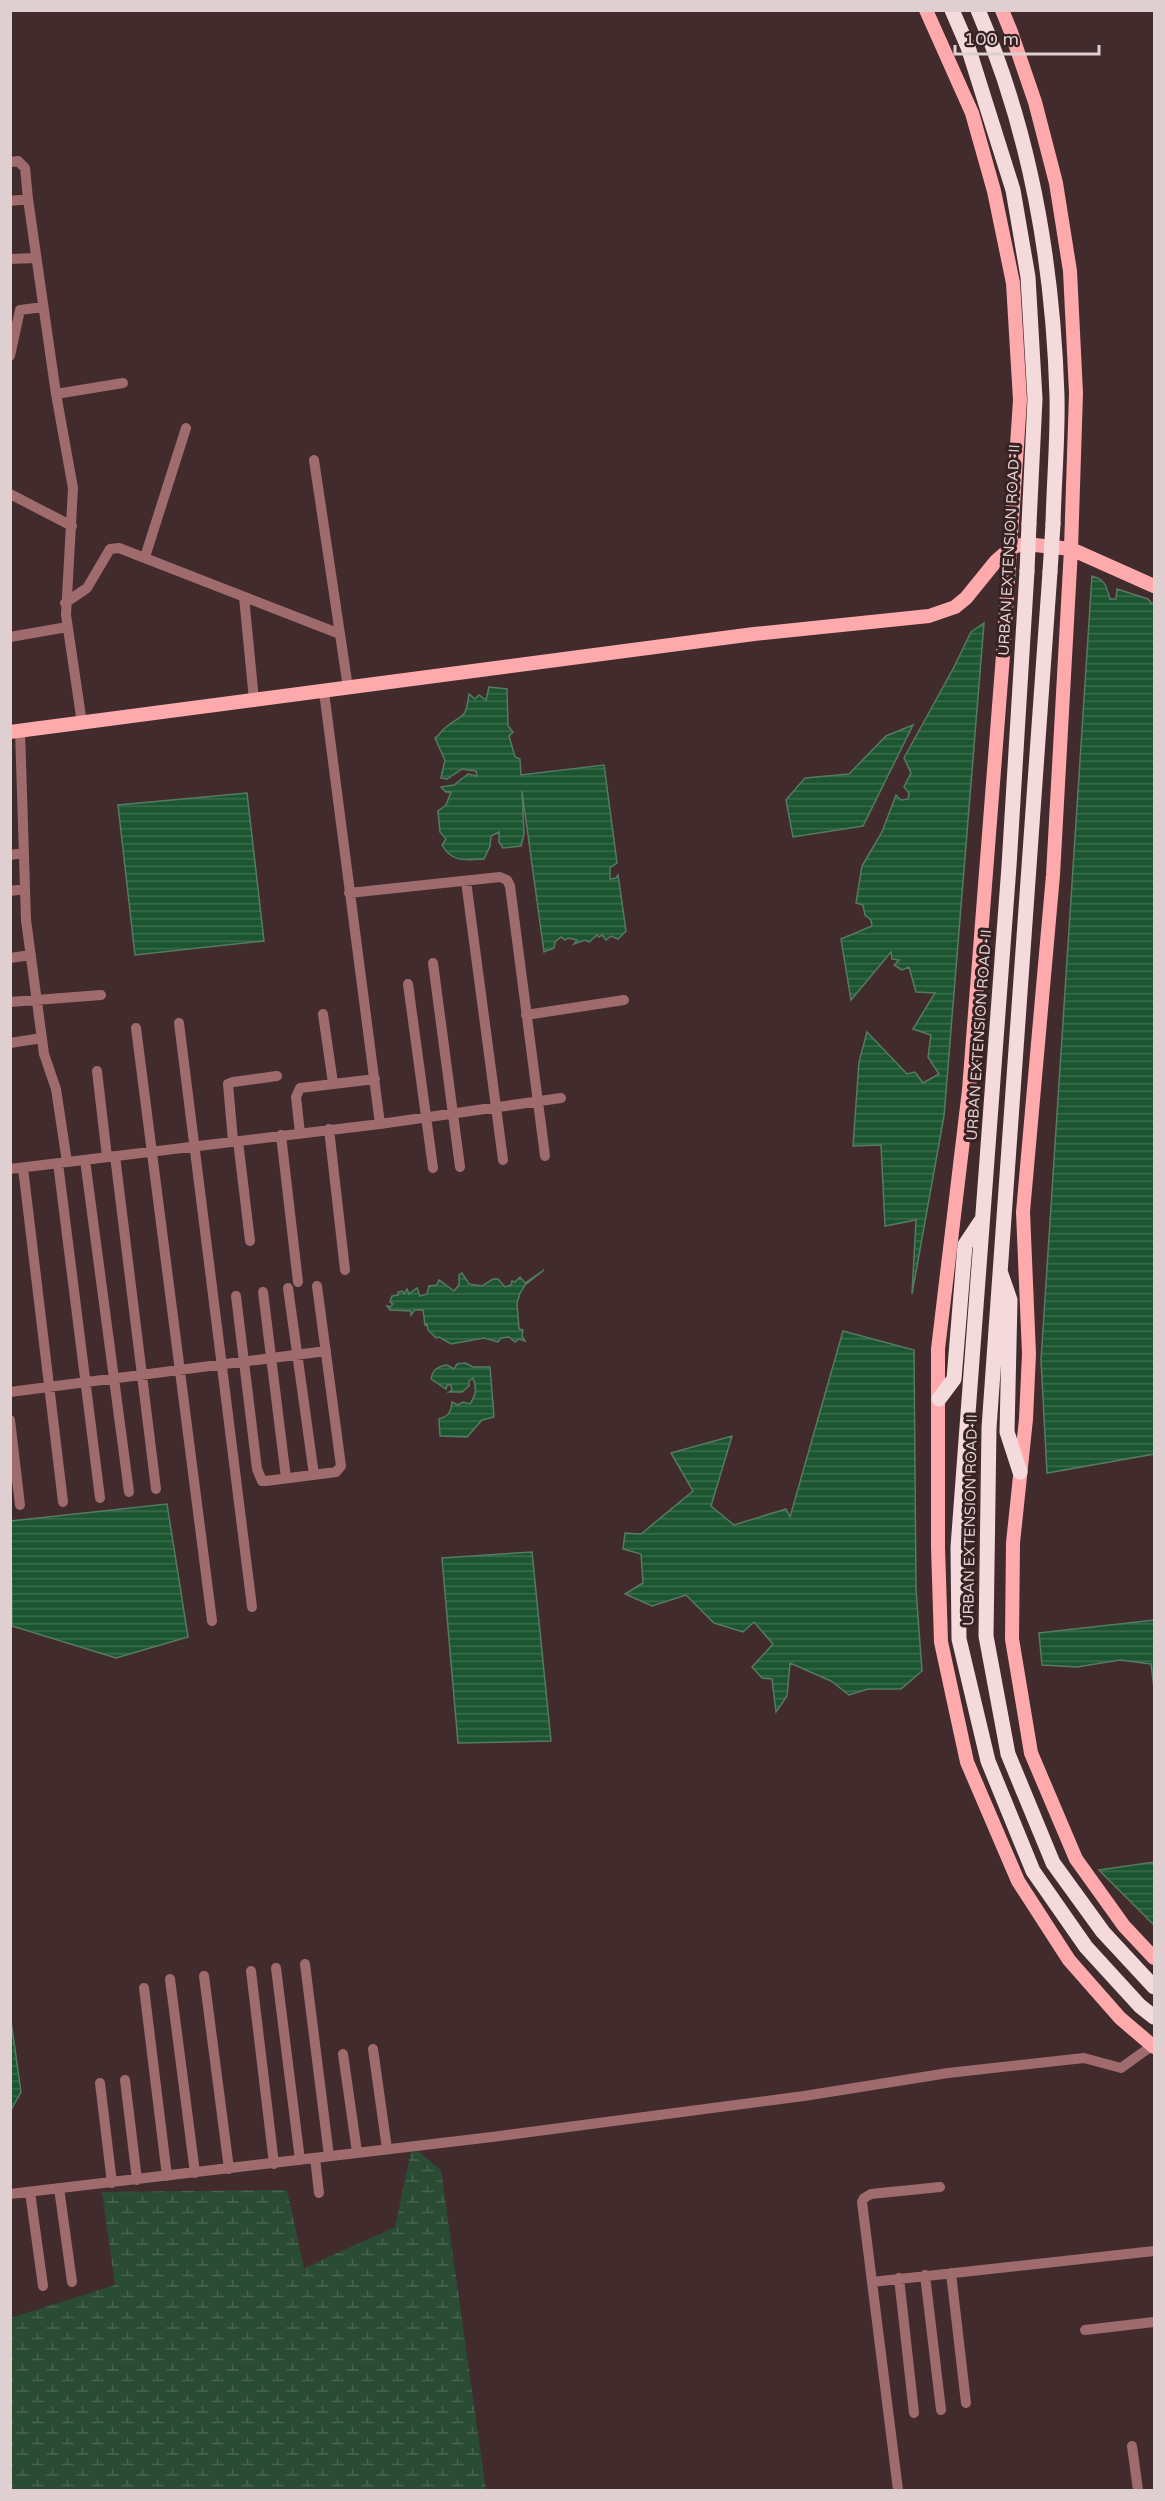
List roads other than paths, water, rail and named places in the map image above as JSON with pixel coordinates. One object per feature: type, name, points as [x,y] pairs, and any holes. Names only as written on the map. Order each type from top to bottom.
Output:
[{"type":"highway","name":"URBAN EXTENSION ROAD-II","points":[[952,10],[972,58],[1013,190],[1028,277],[1035,399],[1009,866],[958,1547],[959,1640],[988,1761],[1033,1871],[1086,1947],[1140,2006],[1155,2017]]},
{"type":"highway","name":"URBAN EXTENSION ROAD-II","points":[[978,10],[991,40],[1016,117],[1035,186],[1049,274],[1057,398],[1050,573],[989,1428],[986,1636],[1008,1754],[1053,1863],[1103,1932],[1155,1987]]},
{"type":"highway","points":[[939,1399],[954,1379],[965,1245],[983,1218]]},
{"type":"highway","points":[[999,1268],[1010,1300],[1007,1432],[1020,1472]]},
{"type":"main road","points":[[926,10],[972,113],[994,191],[1013,283],[1020,400],[1008,550],[1003,655],[969,1090],[938,1349],[940,1642],[967,1762],[1018,1881],[1069,1960],[1120,2018],[1154,2046]]},
{"type":"main road","points":[[1002,10],[1035,102],[1056,183],[1070,271],[1076,393],[1071,549],[1053,875],[1023,1212],[1029,1354],[1026,1419],[1013,1543],[1012,1639],[1031,1753],[1076,1860],[1124,1926],[1155,1958]]},
{"type":"main road","points":[[15,731],[754,634],[928,616],[955,607],[966,598],[1008,550],[1026,544],[1071,549],[1155,586]]},
{"type":"street","points":[[10,162],[18,161],[25,168],[56,394],[73,488],[65,603],[82,723]]},
{"type":"street","points":[[10,201],[28,199]]},
{"type":"street","points":[[10,259],[36,258]]},
{"type":"street","points":[[10,356],[15,309],[43,307]]},
{"type":"street","points":[[56,394],[123,383]]},
{"type":"street","points":[[145,557],[186,428]]},
{"type":"street","points":[[314,460],[348,688]]},
{"type":"street","points":[[10,494],[72,526]]},
{"type":"street","points":[[65,603],[87,588],[110,549],[114,547],[145,557],[340,634]]},
{"type":"street","points":[[244,597],[254,700]]},
{"type":"street","points":[[10,637],[67,627]]},
{"type":"street","points":[[324,692],[380,1124]]},
{"type":"street","points":[[15,731],[31,955],[45,1063],[56,1089],[62,1163],[100,1498]]},
{"type":"street","points":[[10,855],[24,853]]},
{"type":"street","points":[[350,893],[500,877],[507,880],[510,886],[546,1156]]},
{"type":"street","points":[[466,881],[503,1160]]},
{"type":"street","points":[[10,891],[25,889]]},
{"type":"street","points":[[10,958],[31,955]]},
{"type":"street","points":[[433,963],[460,1167]]},
{"type":"street","points":[[408,984],[433,1168]]},
{"type":"street","points":[[10,1002],[101,995]]},
{"type":"street","points":[[526,1015],[624,1000]]},
{"type":"street","points":[[323,1014],[333,1083]]},
{"type":"street","points":[[179,1023],[252,1607]]},
{"type":"street","points":[[136,1028],[212,1621]]},
{"type":"street","points":[[10,1043],[42,1038]]},
{"type":"street","points":[[97,1071],[143,1376],[156,1489]]},
{"type":"street","points":[[250,1241],[228,1084],[277,1076]]},
{"type":"street","points":[[300,1133],[297,1092],[305,1086],[375,1078]]},
{"type":"street","points":[[10,1169],[380,1124],[561,1098]]},
{"type":"street","points":[[329,1130],[345,1270]]},
{"type":"street","points":[[281,1135],[298,1282]]},
{"type":"street","points":[[85,1160],[129,1492]]},
{"type":"street","points":[[23,1168],[63,1502]]},
{"type":"street","points":[[236,1296],[259,1478],[266,1481],[336,1472],[341,1466],[317,1286]]},
{"type":"street","points":[[288,1288],[314,1475]]},
{"type":"street","points":[[263,1292],[286,1478]]},
{"type":"street","points":[[10,1392],[326,1351]]},
{"type":"street","points":[[10,1420],[20,1505]]},
{"type":"street","points":[[304,1964],[330,2156]]},
{"type":"street","points":[[276,1968],[300,2160]]},
{"type":"street","points":[[250,1971],[274,2164]]},
{"type":"street","points":[[204,1976],[228,2169]]},
{"type":"street","points":[[170,1979],[195,2173]]},
{"type":"street","points":[[144,1988],[167,2176]]},
{"type":"street","points":[[10,2194],[274,2164],[804,2096],[948,2073],[1084,2058],[1121,2067],[1154,2046]]},
{"type":"street","points":[[373,2049],[387,2149]]},
{"type":"street","points":[[343,2054],[357,2152]]},
{"type":"street","points":[[125,2079],[138,2180]]},
{"type":"street","points":[[100,2083],[112,2183]]},
{"type":"street","points":[[315,2158],[319,2193]]},
{"type":"street","points":[[898,2490],[862,2210],[864,2198],[878,2193],[940,2187]]},
{"type":"street","points":[[59,2188],[72,2282]]},
{"type":"street","points":[[30,2192],[43,2286]]},
{"type":"street","points":[[872,2282],[1155,2251]]},
{"type":"street","points":[[951,2273],[966,2403]]},
{"type":"street","points":[[924,2275],[941,2410]]},
{"type":"street","points":[[899,2278],[914,2413]]},
{"type":"street","points":[[1085,2330],[1155,2322]]},
{"type":"street","points":[[1132,2446],[1138,2490]]}]
